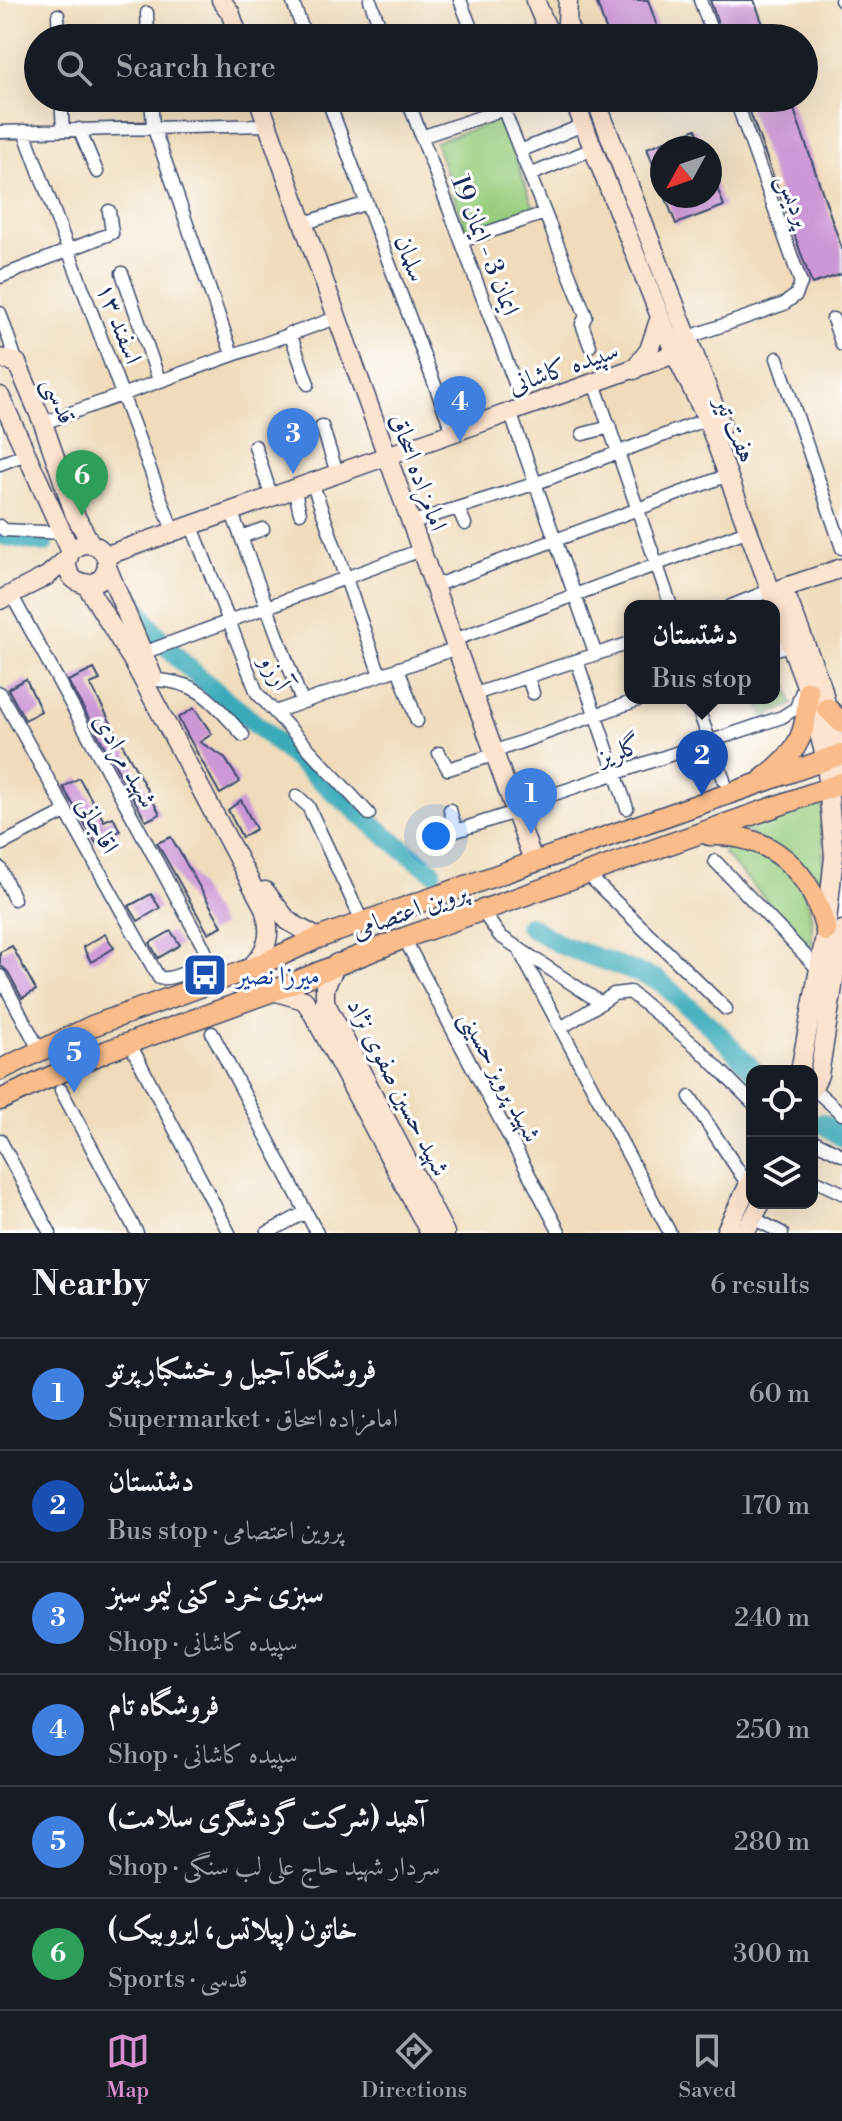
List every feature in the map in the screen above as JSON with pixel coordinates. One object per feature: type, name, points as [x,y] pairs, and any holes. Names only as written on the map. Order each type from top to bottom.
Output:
[{"type":"main road","points":[[750,788],[781,765],[795,748],[807,725],[810,683]]},
{"type":"main road","points":[[827,708],[842,723]]},
{"type":"main road","name":"پروین اعتصامی","points":[[0,1070],[159,999],[247,969],[318,938],[750,788],[837,769]]},
{"type":"main road","name":"پروین اعتصامی","points":[[0,1100],[129,1042],[273,991],[337,963],[697,836],[837,769]]},
{"type":"main road","points":[[697,836],[731,834],[785,859],[804,877],[834,930]]},
{"type":"street","points":[[292,0],[301,24]]},
{"type":"street","points":[[370,0],[379,24]]},
{"type":"street","points":[[460,0],[469,24]]},
{"type":"street","points":[[535,0],[545,24]]},
{"type":"street","points":[[568,0],[570,24]]},
{"type":"street","points":[[700,0],[709,24]]},
{"type":"street","points":[[226,4],[234,24]]},
{"type":"street","points":[[147,13],[147,24]]},
{"type":"street","points":[[58,15],[58,24]]},
{"type":"street","points":[[549,24],[549,20],[558,15],[565,24]]},
{"type":"street","points":[[62,112],[63,130]]},
{"type":"street","points":[[152,112],[153,126],[232,354]]},
{"type":"street","name":"امامزاده اسحاق","points":[[262,112],[534,863]]},
{"type":"street","name":"سلمان","points":[[332,112],[453,433]]},
{"type":"street","name":"ایمان 3 - ایمان 19","points":[[412,112],[462,241],[517,409],[534,484],[596,655]]},
{"type":"street","points":[[421,137],[480,112]]},
{"type":"street","points":[[505,112],[586,316],[582,324],[590,346]]},
{"type":"street","name":"هفت تیر","points":[[578,112],[660,317],[684,347],[707,419],[749,530],[777,589],[778,600]]},
{"type":"street","name":"هفت تیر","points":[[600,112],[684,347],[777,589],[837,769]]},
{"type":"street","name":"پردیس","points":[[684,347],[784,304],[796,295],[801,283],[740,112]]},
{"type":"street","points":[[0,132],[266,125]]},
{"type":"street","points":[[520,151],[583,125]]},
{"type":"street","points":[[79,129],[97,172]]},
{"type":"street","name":"اسفند ۱۳","points":[[24,131],[123,392],[182,528]]},
{"type":"street","points":[[530,175],[592,149]]},
{"type":"street","points":[[302,224],[367,203]]},
{"type":"street","points":[[0,277],[112,233],[109,211]]},
{"type":"street","points":[[462,241],[545,213]]},
{"type":"street","points":[[122,273],[159,380]]},
{"type":"street","points":[[0,313],[8,361]]},
{"type":"street","points":[[634,370],[649,350],[660,317]]},
{"type":"street","points":[[43,423],[336,318]]},
{"type":"street","points":[[833,319],[842,345]]},
{"type":"street","points":[[290,333],[308,384]]},
{"type":"street","name":"سپیده کاشانی","points":[[101,556],[634,370],[684,347]]},
{"type":"street","points":[[777,358],[842,548]]},
{"type":"street","name":"قدسی","points":[[8,361],[43,423],[75,515],[101,556]]},
{"type":"street","points":[[594,383],[669,600]]},
{"type":"street","points":[[0,396],[29,453],[63,533],[70,554],[68,567],[155,680],[267,903],[270,934],[261,958],[247,969]]},
{"type":"street","points":[[410,523],[534,484],[707,419]]},
{"type":"street","points":[[322,426],[337,473]]},
{"type":"street","points":[[583,434],[610,427]]},
{"type":"street","points":[[255,446],[271,495]]},
{"type":"street","points":[[0,464],[29,453]]},
{"type":"street","points":[[434,586],[728,475]]},
{"type":"street","points":[[312,482],[380,675]]},
{"type":"street","points":[[294,488],[300,513]]},
{"type":"street","points":[[458,508],[465,524]]},
{"type":"street","points":[[231,510],[302,702]]},
{"type":"street","points":[[0,526],[4,530],[63,533]]},
{"type":"street","name":"آرزو","points":[[182,528],[229,622],[257,693],[369,814]]},
{"type":"street","points":[[241,537],[263,529]]},
{"type":"street","points":[[275,712],[380,675],[749,530]]},
{"type":"street","points":[[5,597],[47,576],[80,545],[101,556],[141,660],[267,903],[294,927],[318,938]]},
{"type":"street","points":[[141,660],[177,641],[421,550]]},
{"type":"street","points":[[47,576],[80,581],[99,579],[101,556]]},
{"type":"street","points":[[747,600],[842,568]]},
{"type":"street","name":"شهید مرادی","points":[[5,597],[203,946],[207,956],[203,963],[166,979],[159,978]]},
{"type":"street","name":"هفت تیر","points":[[780,624],[782,647],[827,708],[837,769]]},
{"type":"street","points":[[475,694],[624,645]]},
{"type":"street","points":[[577,661],[598,714],[627,808]]},
{"type":"street","points":[[398,668],[417,721]]},
{"type":"street","points":[[528,677],[533,693]]},
{"type":"street","points":[[155,680],[183,681],[209,699],[243,735]]},
{"type":"street","name":"گلریز","points":[[450,810],[456,831],[782,717],[801,700],[810,683]]},
{"type":"street","name":"اقاجانی","points":[[0,693],[159,978]]},
{"type":"street","points":[[439,753],[448,769],[626,704]]},
{"type":"street","points":[[696,704],[724,780]]},
{"type":"street","points":[[818,1077],[835,1023],[837,769]]},
{"type":"street","points":[[297,796],[308,806],[363,923]]},
{"type":"street","points":[[0,845],[65,812]]},
{"type":"street","points":[[715,861],[819,970]]},
{"type":"street","points":[[0,868],[14,899]]},
{"type":"street","points":[[587,874],[726,1009]]},
{"type":"street","points":[[482,911],[500,936],[601,1003]]},
{"type":"street","points":[[801,1065],[819,970],[834,930]]},
{"type":"street","name":"شهید پرویز حسینی","points":[[404,938],[560,1233]]},
{"type":"street","points":[[518,949],[670,1233]]},
{"type":"street","name":"شهید حسین صفوی نژاد","points":[[317,1005],[337,963]]},
{"type":"street","points":[[0,976],[40,1051]]},
{"type":"street","name":"شهید حسین صفوی نژاد","points":[[273,991],[317,1005],[445,1233]]},
{"type":"street","points":[[561,1028],[614,994],[630,992],[698,1048],[746,1096]]},
{"type":"street","name":"شهید حسین صفوی نژاد","points":[[317,1005],[430,1233]]},
{"type":"street","points":[[212,1033],[317,1233]]},
{"type":"street","points":[[129,1042],[229,1233]]},
{"type":"street","points":[[61,1090],[137,1233]]},
{"type":"street","points":[[818,1094],[842,1114]]},
{"type":"street","points":[[690,1097],[746,1176]]},
{"type":"street","points":[[0,1140],[50,1233]]},
{"type":"street","points":[[818,1143],[842,1155]]},
{"type":"street","points":[[818,1182],[842,1193]]},
{"type":"street","points":[[725,1233],[746,1190]]},
{"type":"street","points":[[267,1233],[306,1212]]},
{"type":"street","points":[[753,1218],[782,1233]]},
{"type":"green space","points":[[501,119],[535,211],[467,234],[435,142]]},
{"type":"green space","points":[[784,675],[793,705],[764,716],[759,704],[780,704],[780,677]]},
{"type":"green space","points":[[822,802],[824,892],[814,879],[743,829]]},
{"type":"green space","points":[[730,842],[776,861],[798,882],[811,914],[811,949],[723,853]]},
{"type":"building","points":[[596,0],[648,0],[656,24],[604,24]]},
{"type":"building","points":[[710,0],[754,0],[763,24],[718,24]]},
{"type":"building","points":[[750,112],[795,112],[842,249],[842,274],[812,284]]},
{"type":"building","points":[[696,129],[699,136],[678,136]]},
{"type":"building","points":[[670,208],[719,208],[676,224]]},
{"type":"building","points":[[94,669],[100,680],[90,684],[160,814],[146,821],[68,681]]},
{"type":"building","points":[[26,679],[41,711],[25,720],[8,689]]},
{"type":"building","points":[[194,708],[212,734],[200,742],[224,757],[240,782],[220,794],[178,718]]},
{"type":"building","points":[[79,778],[104,821],[113,817],[120,831],[96,843],[63,787]]},
{"type":"building","points":[[241,800],[256,829],[242,837],[228,810]]},
{"type":"building","points":[[171,837],[222,926],[208,933],[157,843]]},
{"type":"building","points":[[151,894],[160,908],[138,921],[129,906]]},
{"type":"building","points":[[171,931],[180,945],[158,958],[150,943]]},
{"type":"building","points":[[105,934],[114,948],[91,962],[83,947]]},
{"type":"building","points":[[12,946],[36,990],[22,998],[8,972],[0,965],[0,952]]},
{"type":"waterway","points":[[0,535],[44,543]]},
{"type":"waterway","points":[[132,599],[159,638],[193,672],[368,821],[432,871]]},
{"type":"waterway","points":[[529,926],[561,945],[658,980],[714,1029],[748,1065]]},
{"type":"waterway","points":[[822,1123],[842,1137]]},
{"type":"place","name":"فروشگاه تام","points":[[460,442]]},
{"type":"place","name":"سبزی خرد کنی لیمو سبز","points":[[293,474]]},
{"type":"place","name":"خاتون (پیلاتس، ایروبیک)","points":[[82,516]]},
{"type":"place","name":"دشتستان","points":[[702,796]]},
{"type":"place","name":"فروشگاه آجیل و خشکبار پرتو","points":[[531,834]]},
{"type":"place","name":"میرزا نصیر","points":[[205,975]]},
{"type":"place","name":"آهید (شرکت گردشگری سلامت)","points":[[74,1093]]}]
